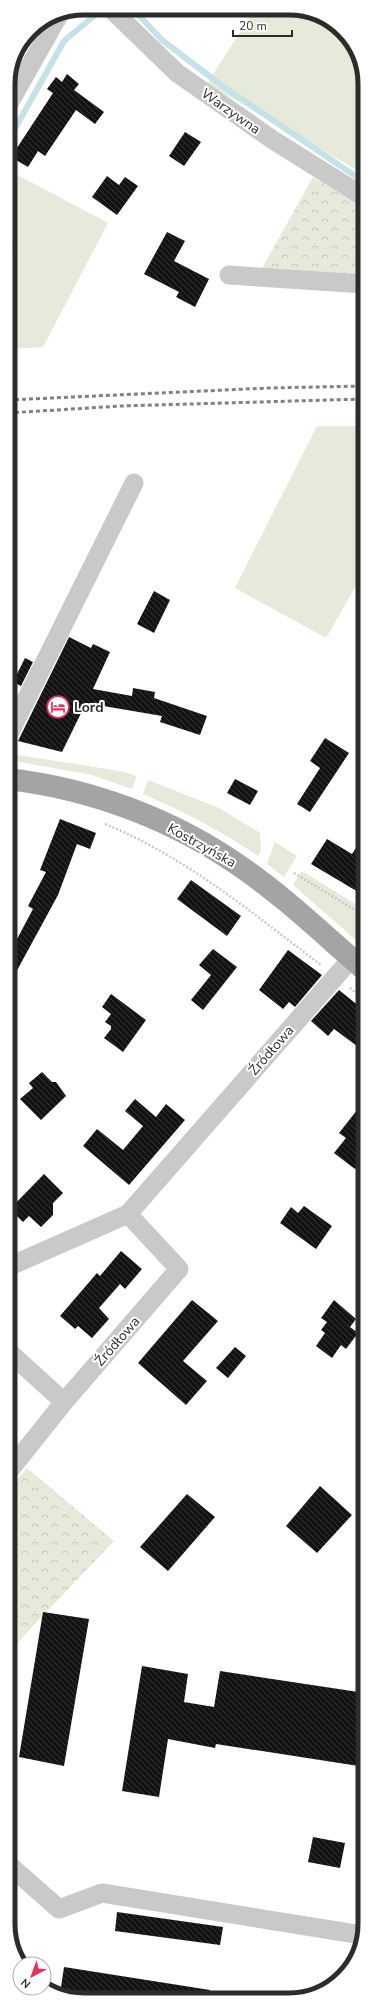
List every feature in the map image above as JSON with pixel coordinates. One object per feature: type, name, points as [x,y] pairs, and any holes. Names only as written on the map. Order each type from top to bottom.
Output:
[{"type":"main road","name":"Kostrzyńska","points":[[15,780],[74,791],[112,802],[152,817],[194,838],[243,868],[267,886],[358,964]]},
{"type":"street","name":"Warzywna","points":[[117,15],[177,73],[273,140],[358,193]]},
{"type":"street","points":[[15,93],[55,22]]},
{"type":"street","points":[[229,275],[358,284]]},
{"type":"street","points":[[15,722],[134,483]]},
{"type":"street","name":"Źródłowa","points":[[15,1264],[128,1214],[336,976],[358,964]]},
{"type":"street","name":"Źródłowa","points":[[15,1462],[64,1402],[179,1269],[128,1214]]},
{"type":"street","points":[[15,1358],[64,1402]]},
{"type":"street","points":[[15,1869],[59,1909],[102,1893],[357,1934]]},
{"type":"path","points":[[104,823],[149,843],[207,879],[336,976],[358,995]]},
{"type":"path","points":[[294,873],[358,912]]},
{"type":"green space","points":[[251,15],[303,16],[324,24],[341,38],[351,53],[356,66],[358,84],[358,171],[207,84]]},
{"type":"green space","points":[[15,174],[108,223],[43,347],[15,349]]},
{"type":"green space","points":[[313,177],[358,203],[358,280],[260,272]]},
{"type":"green space","points":[[317,426],[358,426],[358,582],[326,638],[235,588]]},
{"type":"green space","points":[[15,755],[120,771],[137,776],[132,789],[92,775],[15,761]]},
{"type":"green space","points":[[148,780],[219,808],[260,833],[261,850],[258,856],[231,838],[202,822],[143,794]]},
{"type":"green space","points":[[275,842],[297,856],[284,877],[267,864]]},
{"type":"green space","points":[[302,871],[358,906],[358,942],[293,885]]},
{"type":"green space","points":[[27,1468],[114,1541],[30,1629],[15,1627],[15,1482]]},
{"type":"green space","points":[[15,1627],[30,1629],[15,1646]]},
{"type":"building","points":[[67,74],[79,84],[74,90],[104,112],[95,124],[76,110],[45,156],[38,151],[28,167],[15,159],[15,151],[53,93],[47,89],[56,77],[62,82]]},
{"type":"building","points":[[185,132],[201,142],[184,166],[169,156]]},
{"type":"building","points":[[107,176],[119,185],[125,177],[138,186],[117,215],[92,197]]},
{"type":"building","points":[[167,232],[185,241],[174,261],[209,279],[195,307],[176,297],[179,292],[144,274]]},
{"type":"building","points":[[154,591],[170,600],[154,633],[137,624]]},
{"type":"building","points":[[69,637],[91,648],[93,644],[110,652],[93,689],[132,696],[133,688],[155,692],[154,698],[207,716],[200,735],[160,722],[162,716],[86,703],[62,752],[18,741]]},
{"type":"building","points":[[25,658],[33,662],[21,686],[15,683],[15,678]]},
{"type":"building","points":[[325,738],[349,753],[310,812],[297,804],[320,768],[310,761]]},
{"type":"building","points":[[235,779],[258,791],[250,805],[227,793]]},
{"type":"building","points":[[60,819],[96,833],[90,849],[77,844],[58,895],[15,974],[15,943],[33,909],[28,906],[46,872],[40,870]]},
{"type":"building","points":[[327,839],[352,854],[358,845],[358,892],[311,864]]},
{"type":"building","points":[[191,880],[241,916],[227,936],[177,899]]},
{"type":"building","points":[[213,949],[237,967],[203,1010],[191,1000],[211,975],[199,965]]},
{"type":"building","points":[[288,950],[322,975],[295,1007],[289,1002],[283,1009],[259,990]]},
{"type":"building","points":[[339,990],[358,1005],[358,1047],[334,1029],[328,1036],[311,1021]]},
{"type":"building","points":[[111,994],[146,1020],[123,1052],[104,1038],[111,1029],[111,1026],[105,1022],[111,1014],[102,1007]]},
{"type":"building","points":[[42,1072],[52,1082],[56,1082],[66,1096],[41,1120],[20,1099],[33,1088],[29,1083]]},
{"type":"building","points":[[135,1099],[156,1117],[166,1104],[185,1120],[129,1185],[83,1146],[97,1129],[123,1150],[143,1126],[125,1111]]},
{"type":"building","points":[[358,1109],[358,1165],[355,1169],[334,1153],[346,1138],[339,1133]]},
{"type":"building","points":[[44,1174],[63,1193],[53,1203],[53,1215],[41,1227],[29,1216],[23,1222],[15,1214],[15,1204]]},
{"type":"building","points":[[304,1206],[332,1226],[316,1249],[280,1223],[291,1207],[298,1213]]},
{"type":"building","points":[[121,1251],[142,1269],[125,1289],[120,1284],[99,1308],[109,1319],[92,1338],[78,1326],[75,1329],[60,1316],[97,1273],[100,1276]]},
{"type":"building","points":[[192,1300],[218,1321],[183,1361],[207,1381],[186,1405],[138,1363]]},
{"type":"building","points":[[334,1300],[356,1319],[350,1327],[358,1333],[346,1349],[341,1345],[332,1358],[316,1346],[325,1333],[321,1330],[327,1322],[321,1318]]},
{"type":"building","points":[[235,1347],[246,1356],[228,1378],[216,1368]]},
{"type":"building","points":[[320,1486],[352,1515],[317,1553],[286,1526]]},
{"type":"building","points":[[187,1494],[215,1517],[168,1571],[140,1547]]},
{"type":"building","points":[[43,1612],[89,1619],[64,1766],[19,1757]]},
{"type":"building","points":[[142,1666],[188,1674],[184,1702],[214,1707],[220,1671],[358,1692],[358,1766],[216,1744],[215,1748],[168,1739],[159,1797],[122,1791]]},
{"type":"building","points":[[313,1837],[345,1843],[340,1868],[308,1862]]},
{"type":"building","points":[[117,1912],[223,1927],[220,1945],[115,1931]]},
{"type":"building","points":[[64,1967],[210,1990],[210,1993],[84,1993],[70,1992],[61,1989]]},
{"type":"waterway","points":[[139,15],[162,40],[221,85],[358,178]]},
{"type":"waterway","points":[[15,128],[64,41],[94,16]]},
{"type":"railway","points":[[15,400],[268,388],[358,386]]},
{"type":"railway","points":[[15,413],[120,406],[358,399]]},
{"type":"place","name":"Lord","points":[[58,707]]}]
